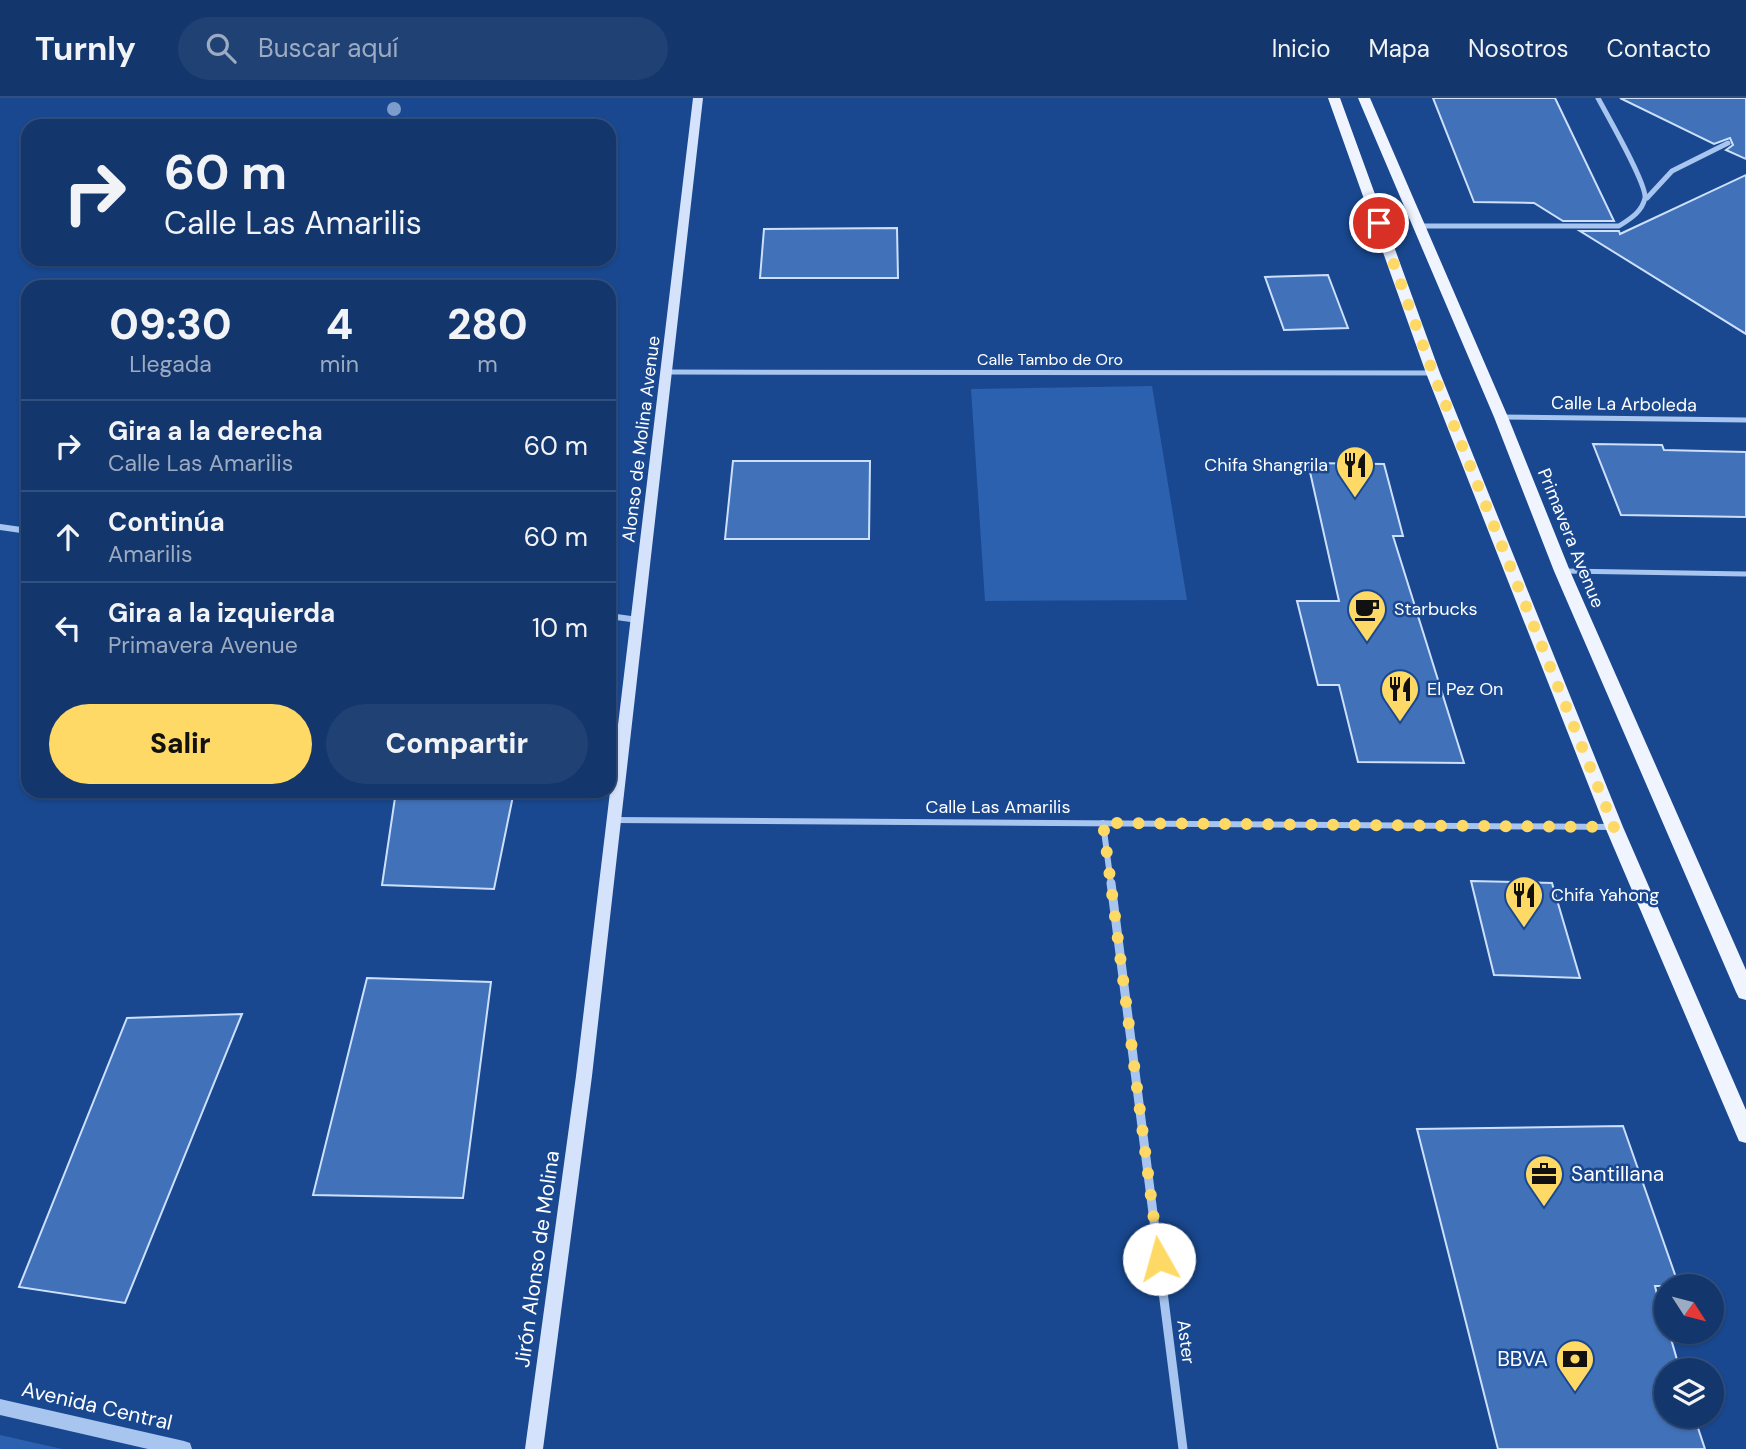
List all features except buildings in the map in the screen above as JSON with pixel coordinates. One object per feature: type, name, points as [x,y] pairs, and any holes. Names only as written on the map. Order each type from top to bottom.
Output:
[{"type":"main road","name":"Alonso de Molina Avenue","points":[[534,1449],[584,1076],[698,98]]},
{"type":"main road","points":[[1334,98],[1433,373],[1614,827],[1746,1134]]},
{"type":"main road","name":"Primavera Avenue","points":[[1364,98],[1501,417],[1562,571],[1746,992]]},
{"type":"street","points":[[1598,98],[1645,190],[1646,199]]},
{"type":"street","points":[[1420,226],[1619,226],[1638,214],[1653,187],[1665,176],[1728,143]]},
{"type":"street","name":"Calle Tambo de Oro","points":[[666,372],[1433,373]]},
{"type":"street","name":"Calle La Arboleda","points":[[1501,417],[1746,420]]},
{"type":"street","points":[[0,527],[21,530]]},
{"type":"street","points":[[616,616],[638,620]]},
{"type":"street","name":"Calle Las Amarilis","points":[[614,820],[1614,827]]},
{"type":"street","name":"Aster","points":[[1103,823],[1183,1449]]},
{"type":"street","name":"Avenida Central","points":[[0,1407],[184,1449]]},
{"type":"lane","points":[[1562,571],[1746,574]]},
{"type":"shaded area","points":[[1152,386],[1187,600],[985,601],[971,389]]},
{"type":"shaded area","points":[[0,1435],[62,1449],[0,1449]]},
{"type":"place","name":"Chifa Shangrila","points":[[1355,499]]},
{"type":"place","name":"Starbucks","points":[[1367,643]]},
{"type":"place","name":"El Pez On","points":[[1400,723]]},
{"type":"place","name":"Chifa Yahong","points":[[1524,929]]},
{"type":"place","name":"Santillana","points":[[1544,1208]]},
{"type":"place","name":"BBVA","points":[[1575,1393]]},
{"type":"route","points":[[1159,1259],[1103,823],[1614,827],[1433,373],[1379,223]]}]
